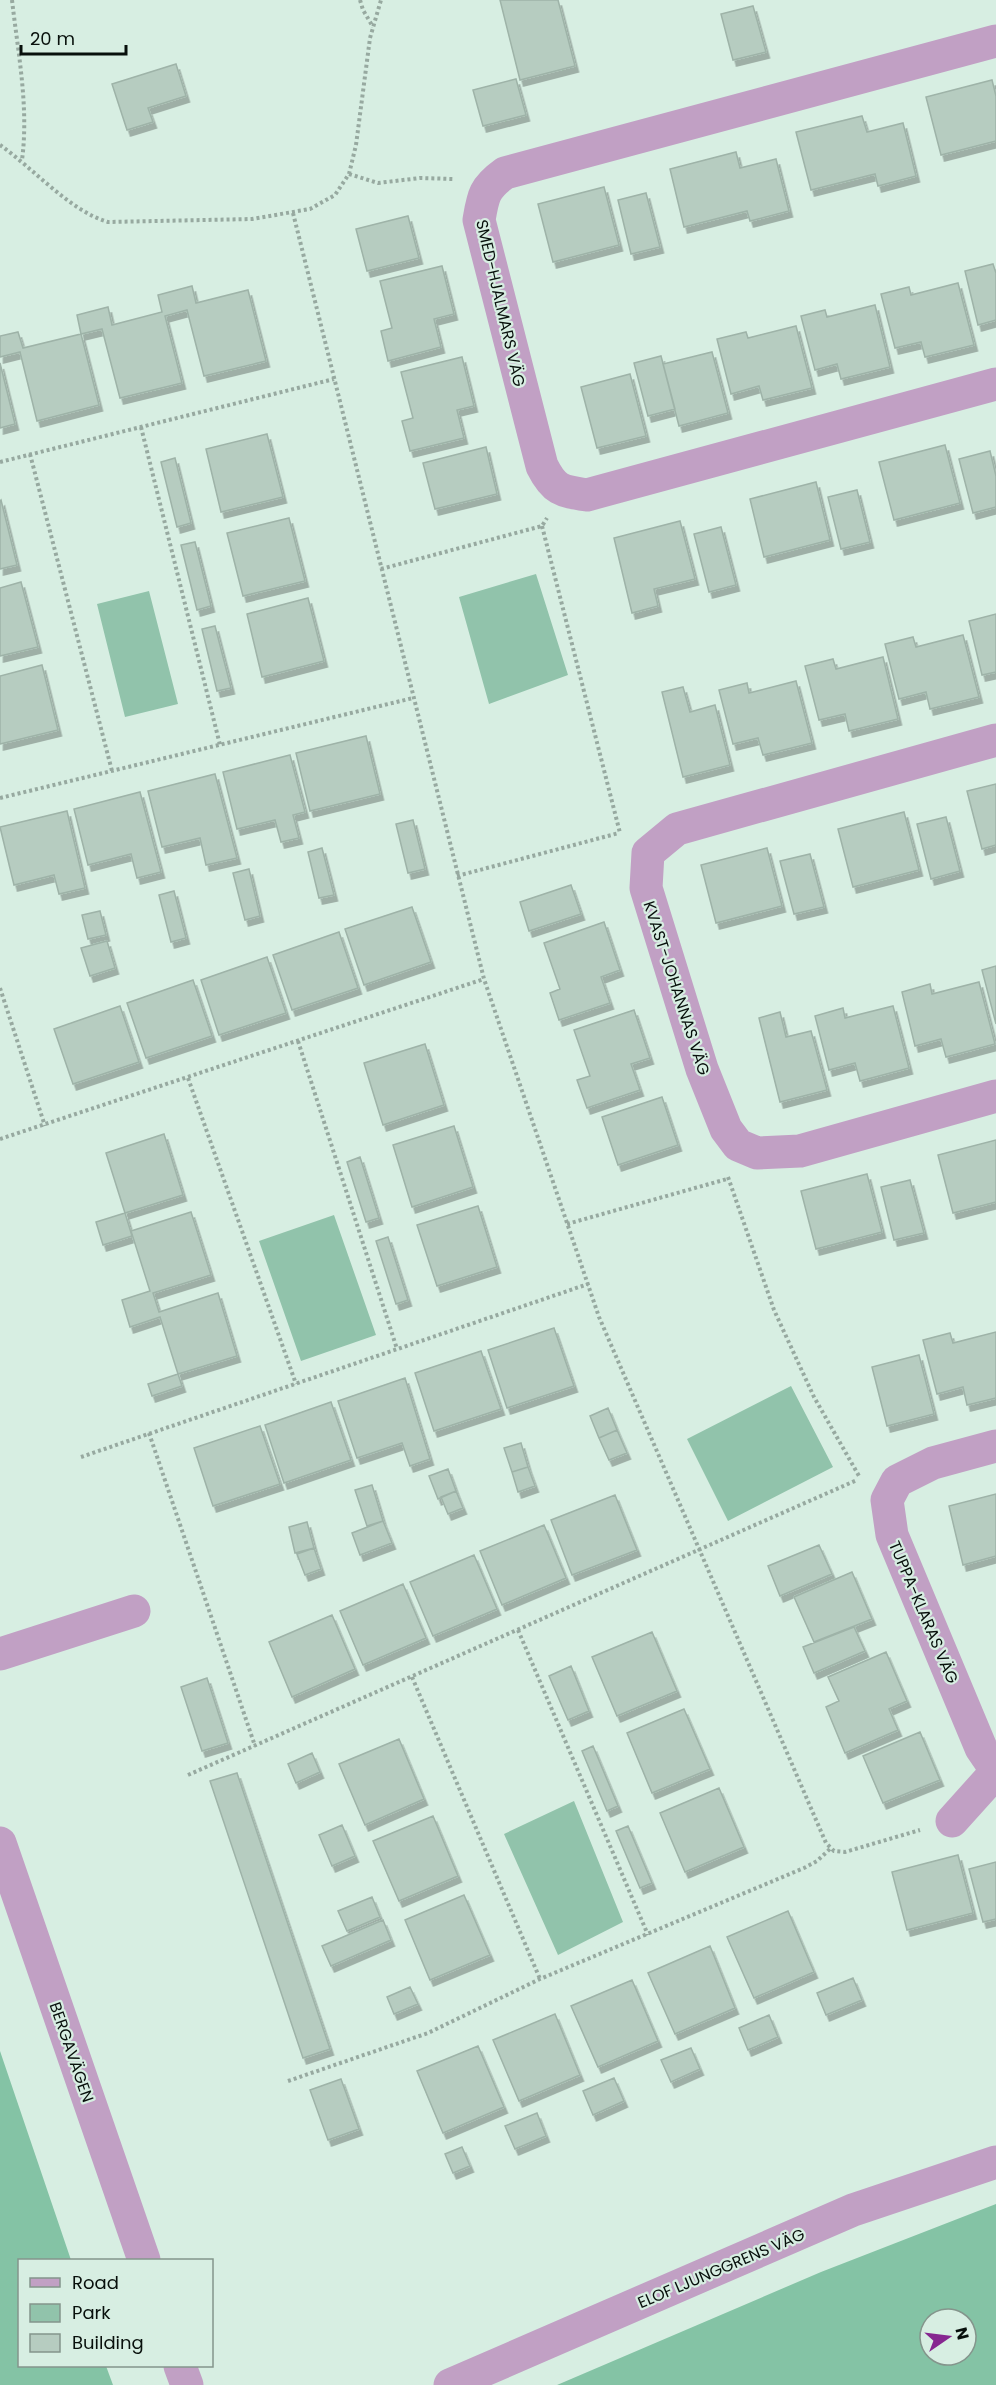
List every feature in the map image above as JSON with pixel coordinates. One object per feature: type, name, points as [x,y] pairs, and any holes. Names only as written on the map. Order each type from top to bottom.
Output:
[{"type":"street","points":[[484,194],[491,183],[505,173],[996,41]]},
{"type":"street","name":"SMED-HJALMARS VÄG","points":[[484,194],[479,220],[542,466],[551,483],[566,492],[587,495],[996,384]]},
{"type":"street","name":"KVAST-JOHANNAS VÄG","points":[[996,740],[677,829],[648,853],[646,888],[702,1069],[726,1129],[738,1145],[757,1153],[800,1151],[996,1096]]},
{"type":"street","name":"TUPPA-KLARAS VÄG","points":[[952,1821],[996,1771],[981,1748],[892,1535],[887,1500],[897,1481],[933,1463],[996,1446]]},
{"type":"street","points":[[0,1654],[134,1611]]},
{"type":"street","name":"BERGAVÄGEN","points":[[0,1843],[144,2259]]},
{"type":"street","name":"ELOF LJUNGGRENS VÄG","points":[[450,2385],[853,2210],[996,2162]]},
{"type":"street","points":[[180,2367],[187,2385]]},
{"type":"path","points":[[12,0],[24,103],[25,138],[22,161]]},
{"type":"path","points":[[360,0],[373,27]]},
{"type":"path","points":[[0,145],[81,211],[93,218],[108,222],[252,219],[310,208],[335,195],[349,174],[356,145],[373,27],[381,0]]},
{"type":"path","points":[[349,174],[378,183],[420,178],[453,179],[484,194]]},
{"type":"path","points":[[293,213],[484,979],[599,1317],[826,1843],[834,1851],[845,1852],[952,1821]]},
{"type":"path","points":[[0,462],[334,379]]},
{"type":"path","points":[[141,427],[220,745]]},
{"type":"path","points":[[30,454],[112,771]]},
{"type":"path","points":[[381,569],[542,526],[619,833],[458,876]]},
{"type":"path","points":[[0,798],[413,698]]},
{"type":"path","points":[[0,1139],[484,979]]},
{"type":"path","points":[[0,988],[45,1126]]},
{"type":"path","points":[[298,1041],[397,1349]]},
{"type":"path","points":[[188,1078],[296,1384]]},
{"type":"path","points":[[188,1775],[861,1479],[814,1397],[778,1320],[727,1179],[567,1224]]},
{"type":"path","points":[[81,1457],[588,1284]]},
{"type":"path","points":[[149,1433],[255,1746]]},
{"type":"path","points":[[518,1630],[648,1935]]},
{"type":"path","points":[[412,1677],[540,1979]]},
{"type":"path","points":[[288,2081],[428,2032],[540,1979],[804,1868],[817,1861],[831,1848]]},
{"type":"green space","points":[[536,574],[568,675],[489,704],[459,597]]},
{"type":"green space","points":[[149,591],[178,704],[125,717],[97,604]]},
{"type":"green space","points":[[334,1215],[376,1335],[301,1361],[259,1241]]},
{"type":"green space","points":[[791,1386],[833,1467],[728,1521],[687,1439]]},
{"type":"green space","points":[[574,1801],[623,1922],[558,1955],[504,1834]]},
{"type":"green space","points":[[0,2051],[71,2259],[18,2259],[18,2367],[106,2367],[113,2385],[0,2385]]},
{"type":"green space","points":[[996,2204],[996,2385],[557,2385],[821,2272]]},
{"type":"building","points":[[500,0],[558,0],[575,66],[520,80]]},
{"type":"building","points":[[753,6],[766,52],[733,60],[721,14]]},
{"type":"building","points":[[176,64],[186,96],[148,108],[153,122],[127,130],[112,84]]},
{"type":"building","points":[[516,79],[526,115],[483,126],[473,90]]},
{"type":"building","points":[[992,80],[996,96],[996,141],[941,155],[926,97]]},
{"type":"building","points":[[862,116],[867,132],[903,123],[916,176],[878,186],[875,174],[811,190],[796,132]]},
{"type":"building","points":[[736,152],[740,168],[776,159],[789,211],[750,221],[747,211],[684,227],[670,169]]},
{"type":"building","points":[[604,187],[619,245],[553,262],[538,204]]},
{"type":"building","points":[[646,193],[660,247],[631,254],[618,200]]},
{"type":"building","points":[[408,216],[419,258],[367,271],[356,229]]},
{"type":"building","points":[[993,264],[996,273],[996,320],[978,325],[965,271]]},
{"type":"building","points":[[442,266],[454,314],[434,319],[441,347],[388,361],[381,331],[392,328],[380,281]]},
{"type":"building","points":[[958,283],[974,345],[925,357],[921,342],[895,348],[881,294],[909,287],[911,295]]},
{"type":"building","points":[[192,286],[196,303],[248,290],[266,361],[204,376],[187,310],[165,316],[182,383],[120,398],[102,329],[81,334],[77,315],[108,307],[112,325],[162,312],[158,295]]},
{"type":"building","points":[[875,305],[890,367],[841,379],[837,364],[815,370],[801,316],[825,310],[827,317]]},
{"type":"building","points":[[796,326],[812,388],[763,400],[759,386],[731,394],[717,339],[746,332],[748,338]]},
{"type":"building","points":[[18,332],[23,348],[81,334],[99,405],[37,421],[20,352],[0,357],[0,336]]},
{"type":"building","points":[[712,352],[728,413],[679,426],[663,364]]},
{"type":"building","points":[[661,356],[675,409],[648,416],[634,363]]},
{"type":"building","points":[[462,357],[474,406],[457,410],[464,438],[410,451],[402,421],[413,418],[401,372]]},
{"type":"building","points":[[0,363],[15,424],[0,428]]},
{"type":"building","points":[[630,374],[646,436],[597,448],[581,387]]},
{"type":"building","points":[[267,434],[283,497],[221,512],[206,449]]},
{"type":"building","points":[[945,445],[960,503],[894,520],[879,462]]},
{"type":"building","points":[[486,447],[497,494],[435,509],[423,463]]},
{"type":"building","points":[[990,451],[996,476],[996,507],[973,513],[959,459]]},
{"type":"building","points":[[175,458],[191,523],[177,527],[161,462]]},
{"type":"building","points":[[816,482],[830,540],[764,557],[750,499]]},
{"type":"building","points":[[857,490],[870,542],[841,549],[828,497]]},
{"type":"building","points":[[0,501],[17,565],[0,569]]},
{"type":"building","points":[[289,518],[305,581],[243,596],[227,533]]},
{"type":"building","points":[[680,521],[695,579],[654,589],[658,606],[632,613],[614,538]]},
{"type":"building","points":[[721,527],[736,585],[709,592],[694,534]]},
{"type":"building","points":[[195,542],[211,606],[197,610],[181,545]]},
{"type":"building","points":[[21,582],[38,647],[0,656],[0,588]]},
{"type":"building","points":[[308,598],[324,661],[262,677],[247,614]]},
{"type":"building","points":[[996,614],[996,672],[982,675],[969,621]]},
{"type":"building","points":[[215,626],[231,688],[217,691],[202,629]]},
{"type":"building","points":[[963,635],[979,697],[930,709],[926,692],[899,699],[885,644],[913,637],[916,647]]},
{"type":"building","points":[[883,657],[898,719],[849,731],[845,714],[819,720],[805,666],[833,659],[836,669]]},
{"type":"building","points":[[42,665],[58,730],[0,744],[0,676]]},
{"type":"building","points":[[796,681],[812,743],[763,755],[758,738],[733,744],[719,690],[747,683],[749,693]]},
{"type":"building","points":[[683,687],[690,712],[715,705],[730,765],[683,777],[662,692]]},
{"type":"building","points":[[366,736],[380,794],[310,811],[296,753]]},
{"type":"building","points":[[290,755],[305,812],[293,815],[299,838],[281,842],[275,820],[237,829],[223,772]]},
{"type":"building","points":[[215,774],[237,858],[206,865],[200,838],[162,847],[148,791]]},
{"type":"building","points":[[996,784],[996,845],[982,849],[967,791]]},
{"type":"building","points":[[140,792],[161,872],[137,878],[131,854],[88,865],[74,809]]},
{"type":"building","points":[[67,811],[85,888],[59,894],[54,875],[14,885],[0,827]]},
{"type":"building","points":[[904,812],[919,870],[853,887],[838,829]]},
{"type":"building","points":[[946,817],[960,871],[931,879],[917,824]]},
{"type":"building","points":[[413,820],[425,869],[408,873],[396,824]]},
{"type":"building","points":[[322,848],[334,895],[319,898],[308,852]]},
{"type":"building","points":[[767,848],[782,906],[716,923],[701,865]]},
{"type":"building","points":[[810,854],[824,907],[794,914],[780,861]]},
{"type":"building","points":[[249,869],[260,916],[245,920],[233,873]]},
{"type":"building","points":[[571,885],[581,914],[529,931],[520,902]]},
{"type":"building","points":[[174,891],[186,938],[171,942],[159,895]]},
{"type":"building","points":[[412,907],[431,962],[364,985],[345,929]]},
{"type":"building","points":[[100,911],[106,935],[88,939],[82,915]]},
{"type":"building","points":[[604,922],[620,970],[601,977],[610,1003],[559,1020],[550,993],[560,989],[544,943]]},
{"type":"building","points":[[339,932],[358,988],[292,1010],[273,955]]},
{"type":"building","points":[[107,941],[115,968],[90,976],[81,948]]},
{"type":"building","points":[[267,957],[286,1013],[219,1035],[201,980]]},
{"type":"building","points":[[996,966],[996,1024],[982,970]]},
{"type":"building","points":[[193,980],[212,1036],[146,1058],[127,1003]]},
{"type":"building","points":[[979,982],[995,1044],[946,1057],[941,1039],[915,1046],[902,992],[930,984],[932,994]]},
{"type":"building","points":[[120,1006],[139,1062],[73,1084],[54,1029]]},
{"type":"building","points":[[893,1006],[909,1068],[860,1081],[855,1063],[829,1070],[815,1016],[843,1008],[845,1018]]},
{"type":"building","points":[[634,1010],[650,1058],[631,1064],[640,1090],[587,1108],[577,1080],[590,1076],[574,1030]]},
{"type":"building","points":[[780,1012],[786,1037],[811,1031],[827,1090],[780,1102],[759,1018]]},
{"type":"building","points":[[425,1044],[444,1105],[383,1125],[364,1063]]},
{"type":"building","points":[[662,1097],[678,1145],[618,1165],[602,1117]]},
{"type":"building","points":[[454,1126],[473,1187],[412,1207],[393,1145]]},
{"type":"building","points":[[164,1134],[183,1195],[125,1213],[106,1153]]},
{"type":"building","points":[[996,1140],[996,1202],[953,1213],[938,1155]]},
{"type":"building","points":[[360,1157],[379,1218],[366,1222],[347,1162]]},
{"type":"building","points":[[867,1174],[882,1232],[816,1249],[801,1191]]},
{"type":"building","points":[[910,1180],[924,1233],[894,1240],[881,1187]]},
{"type":"building","points":[[478,1206],[497,1267],[437,1286],[417,1225]]},
{"type":"building","points":[[191,1212],[211,1275],[153,1293],[159,1312],[218,1293],[237,1356],[178,1374],[160,1317],[130,1327],[122,1300],[150,1291],[131,1231]]},
{"type":"building","points":[[125,1213],[132,1236],[103,1245],[96,1222]]},
{"type":"building","points":[[388,1237],[408,1300],[396,1304],[376,1241]]},
{"type":"building","points":[[554,1328],[574,1386],[507,1408],[488,1350]]},
{"type":"building","points":[[996,1332],[996,1398],[967,1405],[963,1387],[937,1394],[923,1340],[950,1333],[953,1343]]},
{"type":"building","points":[[481,1351],[501,1409],[434,1431],[415,1373]]},
{"type":"building","points":[[919,1355],[934,1414],[887,1426],[872,1367]]},
{"type":"building","points":[[178,1374],[182,1386],[152,1396],[148,1384]]},
{"type":"building","points":[[405,1378],[430,1459],[410,1466],[402,1443],[357,1458],[338,1401]]},
{"type":"building","points":[[331,1402],[351,1460],[284,1483],[265,1425]]},
{"type":"building","points":[[608,1408],[617,1430],[599,1438],[590,1416]]},
{"type":"building","points":[[260,1426],[280,1484],[213,1506],[194,1448]]},
{"type":"building","points":[[617,1430],[627,1453],[609,1460],[599,1438]]},
{"type":"building","points":[[521,1443],[528,1467],[512,1472],[504,1448]]},
{"type":"building","points":[[528,1467],[535,1486],[518,1492],[512,1472]]},
{"type":"building","points":[[448,1469],[456,1491],[438,1499],[429,1476]]},
{"type":"building","points":[[372,1485],[383,1521],[367,1526],[355,1490]]},
{"type":"building","points":[[456,1491],[463,1508],[448,1514],[441,1497]]},
{"type":"building","points":[[996,1494],[996,1556],[963,1565],[949,1506]]},
{"type":"building","points":[[615,1495],[637,1550],[572,1575],[551,1520]]},
{"type":"building","points":[[383,1521],[392,1543],[360,1555],[352,1533]]},
{"type":"building","points":[[307,1522],[314,1548],[295,1553],[289,1527]]},
{"type":"building","points":[[544,1525],[566,1578],[502,1605],[480,1551]]},
{"type":"building","points":[[819,1545],[832,1574],[780,1596],[768,1566]]},
{"type":"building","points":[[314,1548],[321,1569],[305,1575],[297,1554]]},
{"type":"building","points":[[474,1555],[497,1609],[433,1636],[410,1582]]},
{"type":"building","points":[[852,1572],[872,1619],[814,1642],[794,1597]]},
{"type":"building","points":[[403,1584],[426,1638],[363,1665],[340,1611]]},
{"type":"building","points":[[332,1615],[355,1669],[292,1697],[269,1642]]},
{"type":"building","points":[[854,1627],[865,1651],[814,1673],[803,1647]]},
{"type":"building","points":[[652,1632],[677,1691],[617,1716],[592,1657]]},
{"type":"building","points":[[886,1652],[907,1701],[889,1709],[898,1730],[845,1753],[826,1707],[839,1701],[828,1677]]},
{"type":"building","points":[[571,1666],[589,1711],[568,1720],[549,1676]]},
{"type":"building","points":[[207,1678],[228,1743],[202,1751],[181,1687]]},
{"type":"building","points":[[684,1709],[710,1769],[652,1793],[627,1733]]},
{"type":"building","points":[[920,1732],[940,1780],[883,1803],[863,1756]]},
{"type":"building","points":[[399,1739],[424,1799],[365,1825],[339,1764]]},
{"type":"building","points":[[593,1746],[618,1806],[607,1811],[582,1751]]},
{"type":"building","points":[[312,1753],[320,1772],[296,1783],[288,1764]]},
{"type":"building","points":[[237,1773],[330,2049],[303,2058],[210,1781]]},
{"type":"building","points":[[719,1788],[744,1847],[685,1872],[660,1813]]},
{"type":"building","points":[[433,1816],[458,1876],[399,1901],[373,1841]]},
{"type":"building","points":[[342,1825],[355,1856],[332,1866],[319,1835]]},
{"type":"building","points":[[628,1826],[652,1883],[640,1888],[616,1831]]},
{"type":"building","points":[[958,1855],[973,1913],[907,1930],[892,1872]]},
{"type":"building","points":[[996,1862],[996,1919],[983,1922],[969,1869]]},
{"type":"building","points":[[464,1895],[490,1955],[430,1980],[405,1920]]},
{"type":"building","points":[[372,1897],[380,1917],[347,1931],[338,1911]]},
{"type":"building","points":[[788,1911],[814,1972],[754,1998],[727,1937]]},
{"type":"building","points":[[383,1920],[391,1940],[331,1966],[322,1946]]},
{"type":"building","points":[[710,1946],[735,2008],[675,2034],[648,1973]]},
{"type":"building","points":[[853,1978],[862,2000],[826,2015],[817,1993]]},
{"type":"building","points":[[632,1980],[658,2041],[598,2067],[571,2006]]},
{"type":"building","points":[[410,1987],[418,2004],[394,2014],[387,1997]]},
{"type":"building","points":[[555,2014],[580,2075],[519,2101],[493,2040]]},
{"type":"building","points":[[769,2015],[778,2037],[748,2050],[739,2028]]},
{"type":"building","points":[[478,2046],[504,2107],[443,2133],[417,2071]]},
{"type":"building","points":[[691,2048],[700,2069],[671,2082],[661,2060]]},
{"type":"building","points":[[614,2078],[624,2101],[593,2115],[583,2091]]},
{"type":"building","points":[[341,2079],[359,2129],[328,2140],[310,2090]]},
{"type":"building","points":[[537,2113],[546,2136],[515,2149],[505,2126]]},
{"type":"building","points":[[462,2147],[470,2166],[453,2173],[445,2154]]}]
